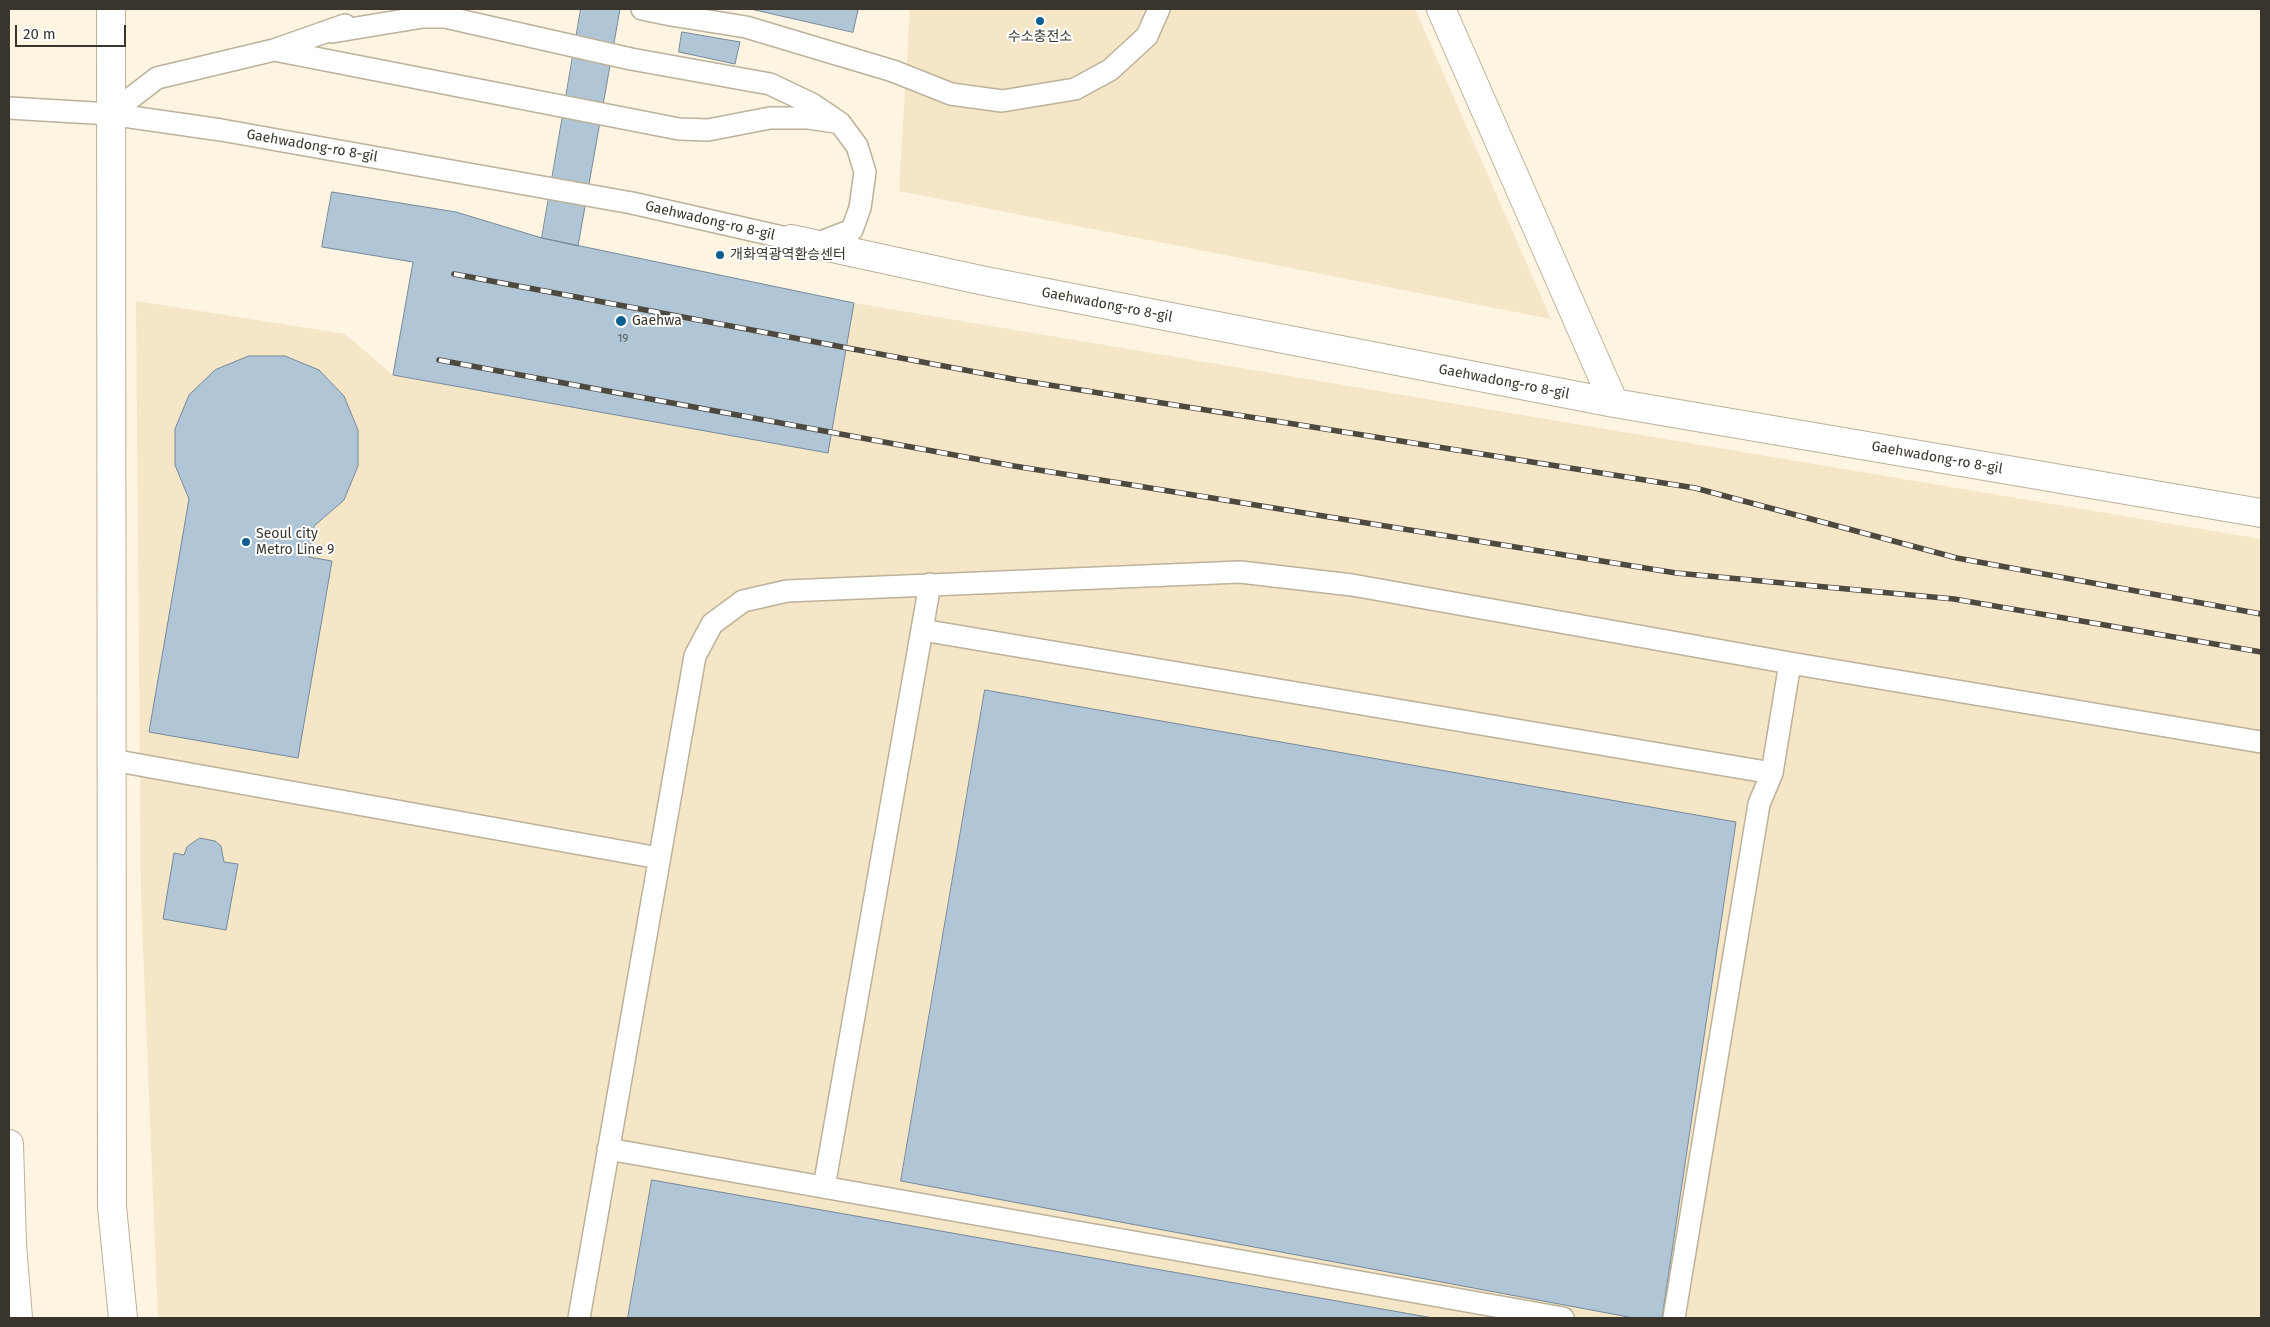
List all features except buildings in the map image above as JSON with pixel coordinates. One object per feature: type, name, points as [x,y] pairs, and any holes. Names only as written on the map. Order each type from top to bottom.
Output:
[{"type":"main road","points":[[111,9],[112,1207],[123,1318]]},
{"type":"main road","points":[[1441,9],[1614,403]]},
{"type":"main road","name":"Gaehwadong-ro 8-gil","points":[[791,239],[985,281],[1614,403],[2261,512]]},
{"type":"main road","points":[[9,1144],[12,1245],[18,1318]]},
{"type":"lane","points":[[332,32],[380,9]]},
{"type":"lane","points":[[642,9],[746,27],[893,71],[951,94],[1002,102],[1075,89],[1110,70],[1146,36],[1159,9]]},
{"type":"lane","points":[[110,114],[157,78],[274,50],[332,32],[423,17],[445,17],[631,59],[770,84],[812,104],[840,123],[857,146],[865,172],[860,208],[852,230],[826,240]]},
{"type":"lane","points":[[274,50],[679,129],[708,130],[770,118],[808,118],[840,123]]},
{"type":"lane","name":"Gaehwadong-ro 8-gil","points":[[9,108],[110,114],[221,130],[632,203],[791,239]]},
{"type":"lane","points":[[579,1318],[696,656],[712,624],[743,601],[787,591],[1240,572],[1352,585],[1790,663],[2261,742]]},
{"type":"lane","points":[[824,1187],[930,584]]},
{"type":"lane","points":[[922,630],[1772,773]]},
{"type":"lane","points":[[1674,1318],[1759,804],[1772,773],[1790,663]]},
{"type":"lane","points":[[112,760],[659,858]]},
{"type":"lane","points":[[608,1149],[1563,1318]]},
{"type":"shaded area","points":[[910,9],[1415,9],[1551,319],[899,191]]},
{"type":"shaded area","points":[[136,301],[345,334],[393,375],[827,453],[854,303],[2261,539],[2261,1318],[158,1318],[141,897]]},
{"type":"railway","points":[[454,274],[1018,380],[1695,488],[1957,558],[2261,614]]},
{"type":"railway","points":[[439,360],[1014,466],[1676,573],[1954,599],[2261,652]]},
{"type":"place","name":"수소충전소","points":[[1040,21]]},
{"type":"place","name":"개화역광역환승센터","points":[[720,255]]},
{"type":"place","name":"Gaehwa","points":[[621,321]]},
{"type":"place","name":"Seoul city Metro Line 9","points":[[246,542]]}]
